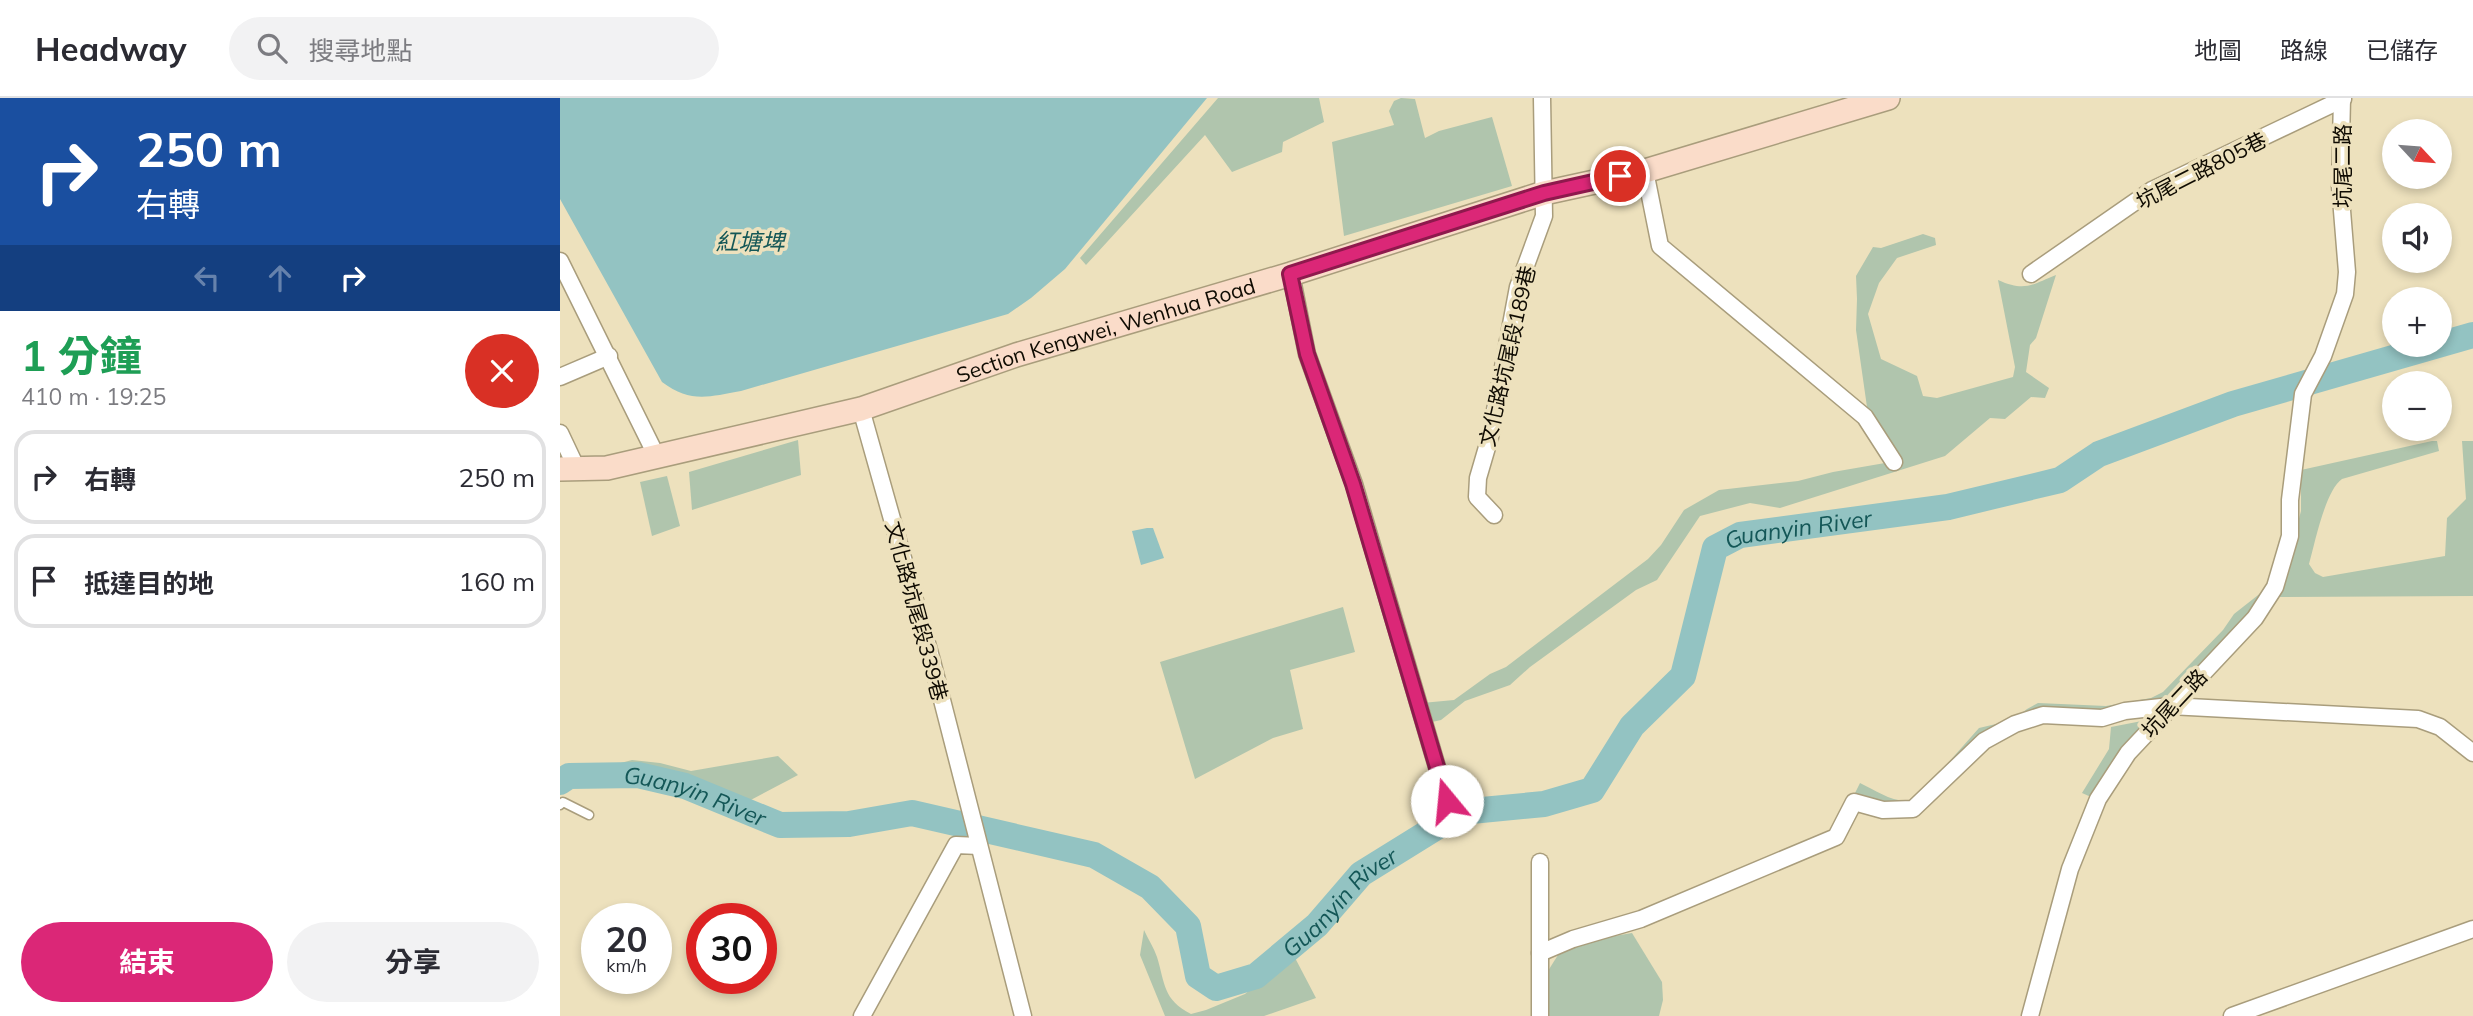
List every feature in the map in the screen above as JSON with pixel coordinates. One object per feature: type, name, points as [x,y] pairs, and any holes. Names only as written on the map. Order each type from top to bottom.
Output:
[{"type":"main road","name":"Section Kengwei, Wenhua Road","points":[[569,469],[607,468],[861,409],[1016,355],[1290,274],[1544,193],[1645,170],[1888,98]]},
{"type":"street","name":"文化路坑尾段189巷","points":[[1494,515],[1478,497],[1478,478],[1490,438],[1518,287],[1544,216],[1542,98]]},
{"type":"street","name":"坑尾二路805巷","points":[[2031,274],[2152,190],[2342,98]]},
{"type":"street","name":"坑尾二路","points":[[2030,1016],[2070,869],[2098,799],[2128,753],[2255,618],[2275,587],[2290,536],[2290,500],[2303,394],[2323,356],[2344,294],[2347,272],[2340,186],[2342,98]]},
{"type":"street","points":[[1645,170],[1660,246],[1865,417],[1894,462]]},
{"type":"street","points":[[560,261],[566,287],[609,356],[657,457]]},
{"type":"street","points":[[1290,274],[1307,354],[1353,484],[1447,801]]},
{"type":"street","points":[[560,377],[609,356]]},
{"type":"street","name":"文化路坑尾段339巷","points":[[861,409],[932,661],[1023,1016]]},
{"type":"street","points":[[560,433],[569,469]]},
{"type":"street","points":[[1540,953],[1573,939],[1641,919],[1836,837],[1854,802],[1883,810],[1913,809],[1984,741],[2026,719],[2043,715],[2102,718],[2125,711],[2170,706],[2418,719],[2440,727],[2473,753]]},
{"type":"street","points":[[862,1016],[956,845],[978,844]]},
{"type":"street","points":[[1540,862],[1541,1016]]},
{"type":"street","points":[[2232,1016],[2473,929]]},
{"type":"lane","points":[[560,805],[564,802],[589,815]]},
{"type":"green space","points":[[1218,98],[1319,98],[1324,122],[1283,142],[1282,152],[1232,172],[1205,135],[1086,265],[1080,258]]},
{"type":"green space","points":[[1401,98],[1415,99],[1425,138],[1439,131],[1492,117],[1512,186],[1344,236],[1332,142],[1394,125],[1389,111],[1394,101]]},
{"type":"green space","points":[[1923,234],[1935,238],[1936,245],[1897,258],[1879,283],[1868,314],[1881,359],[1917,376],[1923,396],[1937,398],[2013,377],[2015,367],[1998,280],[2022,286],[2056,275],[2036,338],[2030,345],[2026,372],[2049,388],[2045,398],[2031,397],[2005,419],[1990,418],[1945,456],[1780,508],[1750,503],[1700,516],[1657,580],[1636,590],[1530,667],[1510,685],[1465,701],[1441,720],[1432,722],[1422,703],[1454,700],[1490,674],[1506,667],[1648,559],[1661,545],[1684,510],[1719,490],[1798,481],[1885,463],[1868,414],[1856,330],[1856,276],[1873,247],[1881,248]]},
{"type":"green space","points":[[798,440],[801,475],[692,510],[689,472]]},
{"type":"green space","points":[[2437,441],[2439,451],[2342,479],[2336,485],[2326,506],[2309,564],[2315,573],[2323,577],[2445,556],[2447,518],[2466,499],[2462,441],[2473,441],[2473,596],[2278,597],[2301,511],[2301,470]]},
{"type":"green space","points":[[667,476],[680,526],[652,536],[640,482]]},
{"type":"green space","points":[[2262,592],[2252,614],[2164,704],[2076,714],[2037,714],[1983,741],[1906,810],[1854,795],[1860,783],[1894,799],[1916,799],[1979,728],[2013,720],[2038,703],[2106,706],[2151,698],[2163,692],[2223,630],[2234,614]]},
{"type":"green space","points":[[1343,607],[1355,652],[1290,670],[1303,729],[1273,738],[1195,779],[1160,662]]},
{"type":"green space","points":[[2147,720],[2091,797],[2082,793],[2109,749],[2111,727]]},
{"type":"green space","points":[[778,756],[798,775],[747,802],[685,779],[599,775],[598,769],[632,760],[660,763],[691,771]]},
{"type":"green space","points":[[1144,930],[1156,954],[1166,990],[1175,1003],[1191,1014],[1245,994],[1293,954],[1316,998],[1264,1016],[1165,1016],[1140,955]]},
{"type":"green space","points":[[1632,933],[1662,982],[1663,1000],[1659,1016],[1546,1016],[1546,974],[1568,944]]},
{"type":"water","name":"紅塘埤","points":[[560,98],[1207,98],[1065,269],[1008,314],[741,391],[700,397],[682,393],[662,382],[560,199]]},
{"type":"water","points":[[1153,528],[1164,558],[1141,565],[1132,531]]},
{"type":"waterway","name":"Guanyin River","points":[[560,782],[569,776],[638,775],[685,786],[780,825],[849,824],[912,813],[1094,855],[1150,887],[1188,926],[1198,976],[1216,988],[1256,976],[1317,925],[1361,874],[1461,812],[1544,804],[1592,790],[1632,726],[1683,676],[1715,548],[1740,535],[1948,507],[2060,480],[2099,454],[2233,404],[2473,335]]},
{"type":"route","points":[[1447,801],[1353,484],[1307,354],[1290,274],[1544,193],[1620,176]]}]
